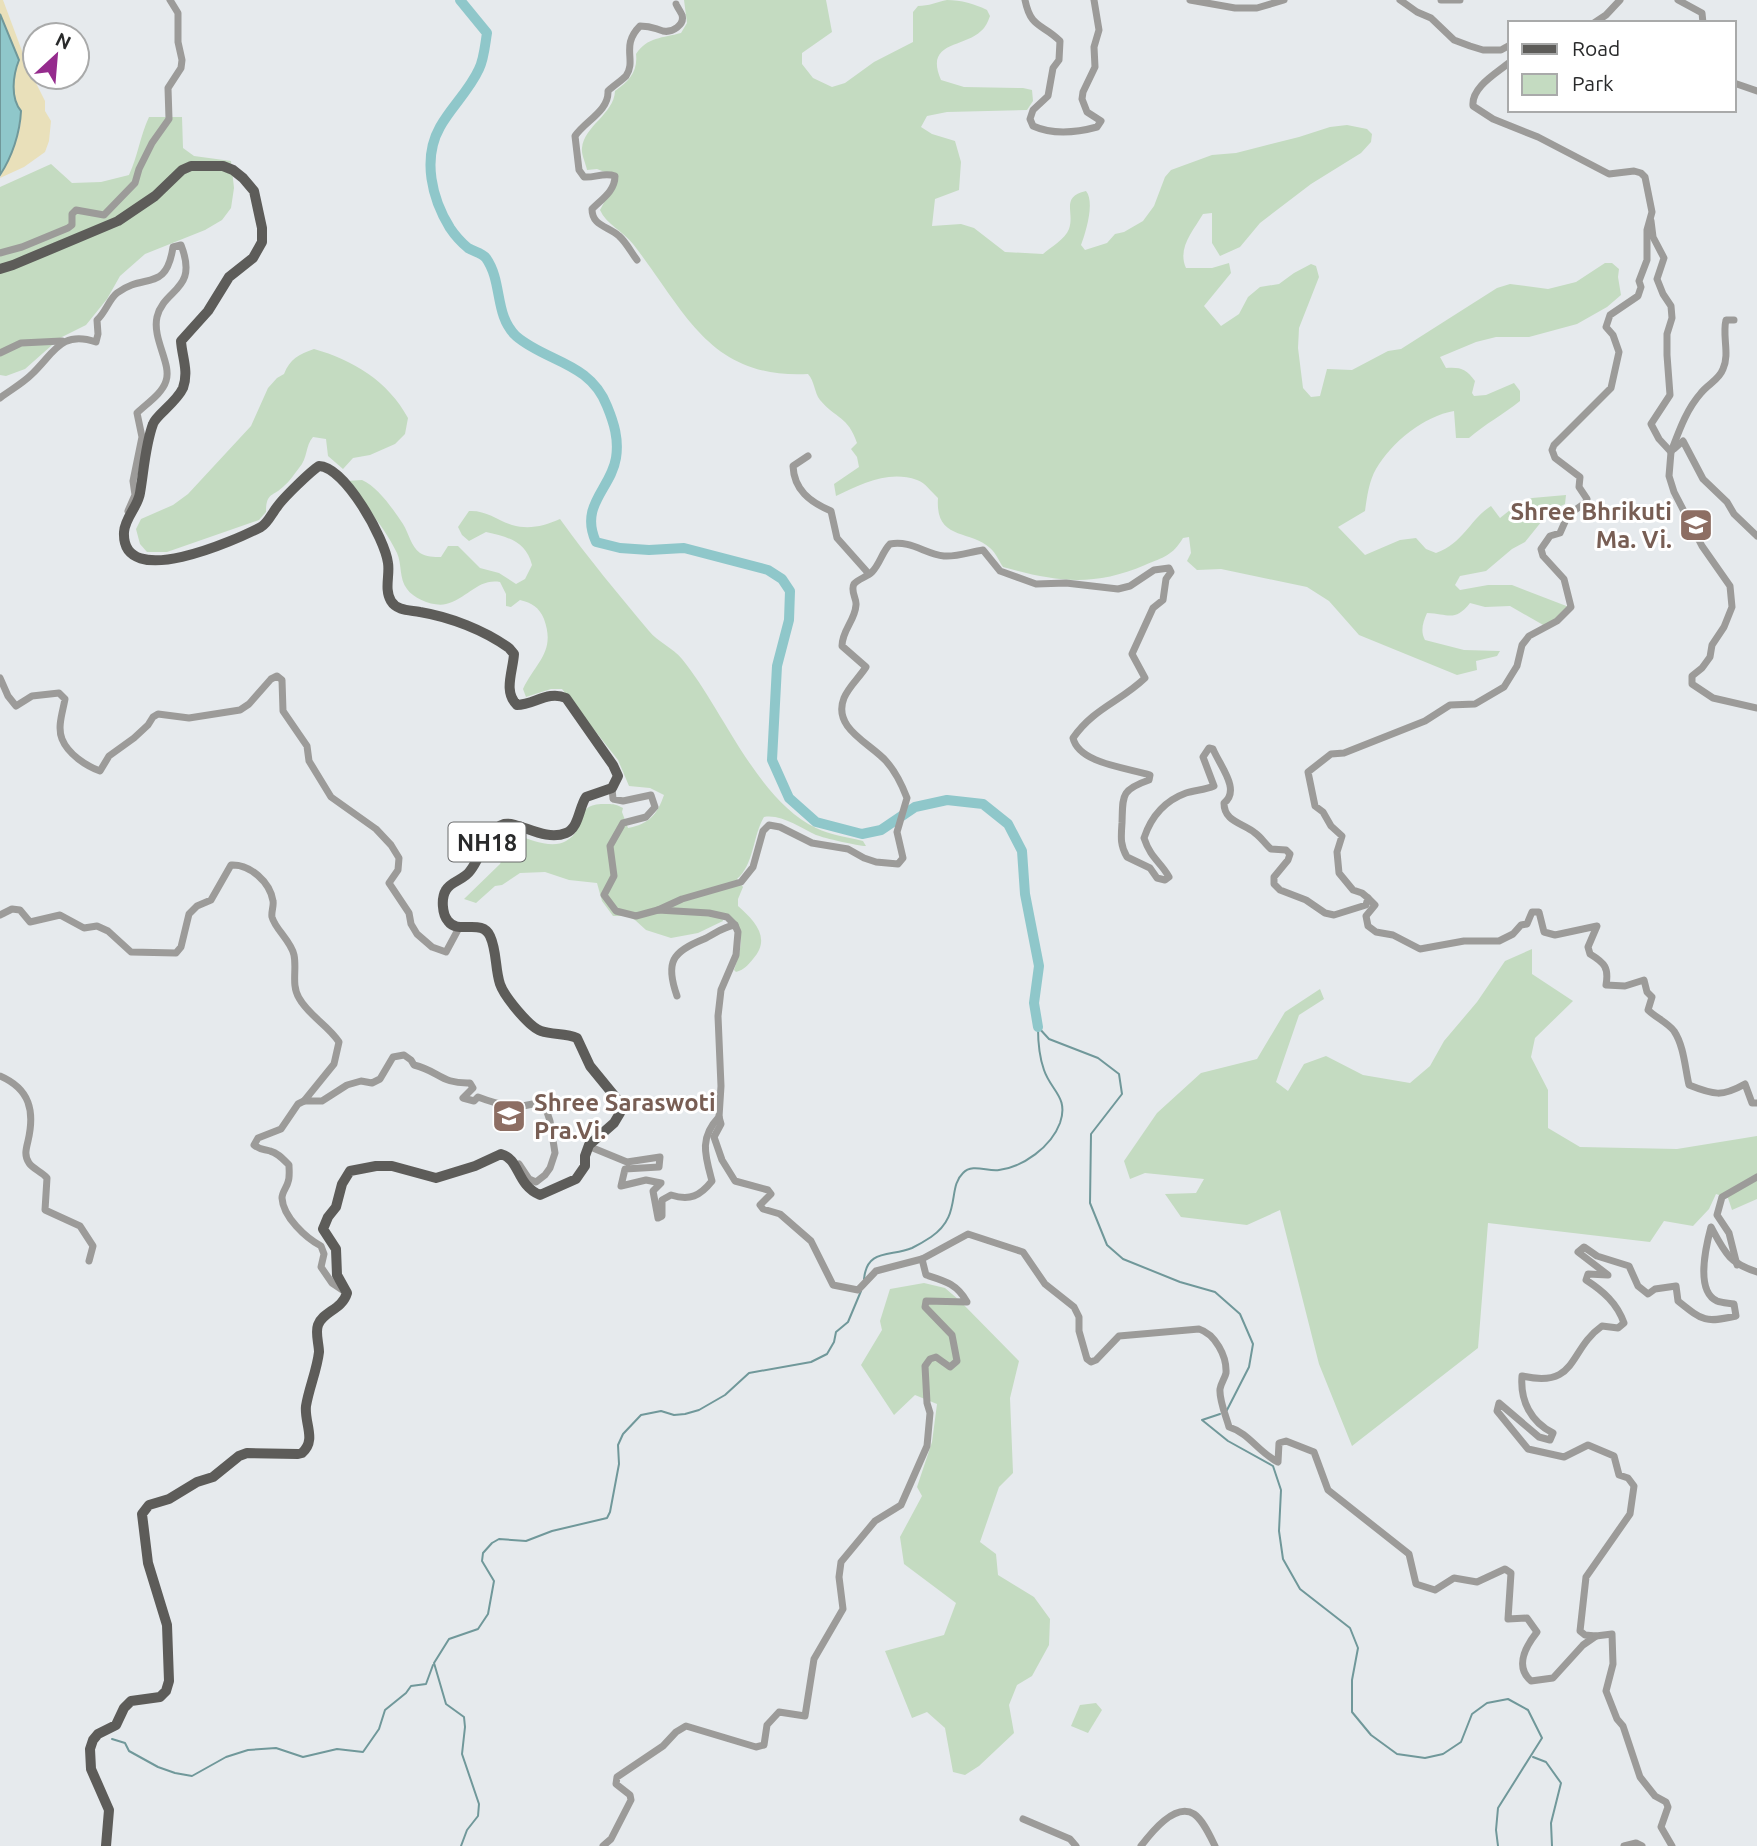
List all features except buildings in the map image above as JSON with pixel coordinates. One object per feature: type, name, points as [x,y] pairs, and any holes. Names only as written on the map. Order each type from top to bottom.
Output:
[{"type":"main road","points":[[0,268],[118,221],[155,196],[182,170],[191,166],[223,166],[233,170],[254,191],[262,228],[262,242],[253,258],[229,277],[208,311],[181,341],[187,366],[183,386],[169,408],[153,421],[141,474],[140,494],[129,514],[124,533],[129,551],[141,561],[153,562],[196,554],[264,526],[278,505],[311,472],[319,466],[328,468],[342,479],[376,529],[388,563],[387,589],[391,601],[402,610],[445,618],[509,648],[514,654],[508,690],[511,700],[517,705],[524,705],[554,695],[566,698],[616,770],[616,783],[612,788]]},
{"type":"main road","name":"NH18","points":[[460,926],[448,921],[443,903],[445,891],[471,870],[494,831],[508,824],[536,833],[568,832],[574,826],[586,797],[612,788]]},
{"type":"main road","points":[[106,1846],[108,1810],[92,1769],[90,1749],[93,1740],[97,1734],[116,1725],[124,1708],[131,1701],[160,1697],[166,1691],[169,1681],[167,1625],[148,1563],[142,1514],[149,1505],[169,1499],[197,1482],[213,1477],[247,1453],[298,1454],[305,1451],[310,1441],[306,1411],[318,1357],[317,1327],[321,1320],[342,1305],[347,1293],[337,1275],[336,1249],[323,1229],[336,1207],[342,1184],[351,1171],[392,1166],[436,1178],[475,1166],[501,1154],[511,1158],[526,1187],[540,1195],[576,1179],[585,1166],[588,1146],[620,1113],[617,1099],[590,1066],[578,1038],[538,1030],[508,997],[500,984],[492,939],[486,930],[460,926]]},
{"type":"street","points":[[0,253],[68,228],[72,225],[72,214],[76,210],[104,215],[135,183],[152,143],[169,120],[168,88],[181,68],[178,13],[170,0]]},
{"type":"street","points":[[1025,0],[1034,22],[1060,41],[1059,60],[1050,78],[1048,96],[1033,110],[1030,118],[1033,126],[1047,132],[1081,132],[1097,127],[1101,121],[1087,111],[1082,99],[1095,67],[1094,47],[1098,30],[1094,0]]},
{"type":"street","points":[[1190,0],[1235,8],[1257,8],[1284,0]]},
{"type":"street","points":[[1400,0],[1431,18],[1454,40],[1483,50],[1501,50],[1508,46]]},
{"type":"street","points":[[1441,0],[1460,0]]},
{"type":"street","points":[[1597,21],[1620,0]]},
{"type":"street","points":[[1678,0],[1702,13],[1703,21]]},
{"type":"street","points":[[637,260],[621,237],[598,224],[592,216],[592,209],[610,192],[615,176],[608,174],[594,178],[584,177],[579,170],[575,136],[599,113],[608,99],[608,91],[625,76],[629,66],[629,42],[640,26],[654,26],[662,31],[672,31],[678,27],[682,14],[675,1]]},
{"type":"street","points":[[1508,64],[1479,88],[1473,106],[1493,120],[1538,137],[1609,174],[1633,171],[1644,177],[1652,212],[1653,237],[1664,258],[1657,279],[1671,306],[1672,318],[1667,334],[1670,396],[1651,424],[1659,439],[1671,452]]},
{"type":"street","points":[[1736,84],[1757,91]]},
{"type":"street","points":[[1651,220],[1647,230],[1647,260],[1639,281],[1641,287],[1638,296],[1610,315],[1607,321],[1606,327],[1613,335],[1619,352],[1611,388],[1552,450],[1555,458],[1580,477],[1579,487],[1587,499],[1568,515],[1560,533],[1550,536],[1541,549],[1543,556],[1564,579],[1571,607],[1557,621],[1529,636],[1522,645],[1517,666],[1504,687],[1475,704],[1450,705],[1425,721],[1344,753],[1331,754],[1308,772],[1315,806],[1342,836],[1337,852],[1339,873],[1353,890],[1368,898],[1374,905],[1366,916],[1368,926],[1376,932],[1393,935],[1420,949],[1464,941],[1499,941],[1513,934],[1521,925],[1527,924],[1532,912],[1539,912],[1544,932],[1555,935],[1597,926],[1588,947],[1590,954],[1604,963],[1608,972],[1606,985],[1625,986],[1644,980],[1647,992],[1652,997],[1648,1010],[1673,1030],[1682,1048],[1689,1086],[1724,1094],[1745,1084],[1752,1103],[1757,1103]]},
{"type":"street","points":[[0,353],[21,343],[83,337],[96,342],[97,320],[106,312],[114,295],[130,285],[157,279],[169,267],[173,247],[181,245],[185,275],[180,288],[166,301],[157,315],[156,331],[167,367],[166,381],[159,392],[137,413],[142,437],[133,481],[135,495],[129,514]]},
{"type":"street","points":[[1734,320],[1726,320],[1723,338],[1726,358],[1723,370],[1702,391],[1684,418],[1671,452],[1669,476],[1674,492],[1702,546],[1730,586],[1732,607],[1712,645],[1710,657],[1692,676],[1692,684],[1713,698],[1757,708]]},
{"type":"street","points":[[0,398],[33,373],[62,341]]},
{"type":"street","points":[[1671,452],[1683,441],[1703,480],[1757,536]]},
{"type":"street","points":[[808,456],[793,466],[797,485],[813,502],[831,511],[837,538],[869,574]]},
{"type":"street","points":[[612,788],[612,799],[623,801],[651,795],[655,807],[646,817],[623,823],[610,846],[614,876],[604,895],[615,911],[636,915],[658,910],[682,899],[741,882],[753,867],[763,831],[769,825],[780,827],[812,843],[848,849],[877,862],[898,864],[903,858],[897,832],[907,798],[904,788],[884,758],[853,734],[843,720],[843,700],[852,683],[866,667],[842,646],[845,629],[854,615],[857,603],[853,589],[855,584],[869,574],[885,549],[890,544],[900,542],[927,549],[941,556],[983,550],[1000,571],[1036,584],[1066,583],[1118,589],[1130,586],[1154,570],[1169,568],[1171,572],[1166,579],[1163,600],[1153,608],[1132,654],[1145,678],[1121,699],[1109,703],[1088,719],[1073,738],[1081,751],[1115,768],[1150,775],[1149,780],[1134,785],[1123,797],[1120,808],[1120,840],[1127,857],[1150,869],[1157,878],[1166,880],[1169,877],[1154,861],[1144,838],[1149,822],[1160,809],[1187,793],[1214,786],[1203,757],[1209,748],[1213,749],[1220,767],[1231,782],[1229,799],[1224,803],[1224,810],[1229,818],[1257,834],[1271,849],[1286,850],[1290,854],[1274,877],[1274,884],[1280,890],[1334,915],[1366,905],[1368,898]]},
{"type":"street","points":[[0,678],[16,706],[32,696],[59,693],[65,699],[62,739],[78,759],[100,771],[109,756],[134,738],[158,714],[189,718],[240,710],[250,704],[271,679],[277,676],[282,680],[283,711],[307,746],[309,761],[331,797],[376,830],[391,845],[399,859],[398,870],[389,883],[408,913],[417,934],[432,947],[446,952],[460,926]]},
{"type":"street","points":[[0,915],[12,909],[20,910],[30,922],[60,915],[84,928],[97,926],[108,931],[131,952],[176,953],[181,947],[189,914],[197,906],[211,900],[231,865],[241,865],[252,870],[269,891],[273,902],[272,918],[294,953],[298,996],[310,1013],[334,1034],[339,1042],[334,1064],[304,1101],[298,1104],[288,1121],[281,1129],[258,1138],[254,1145],[260,1150],[278,1154],[289,1165],[288,1182],[282,1196],[285,1209],[311,1241],[321,1246],[324,1254],[321,1267],[332,1283],[347,1293]]},
{"type":"street","points":[[658,910],[709,913],[727,917],[735,925],[738,932],[736,955],[721,990],[718,1016],[721,1124],[714,1138],[722,1160],[735,1181],[768,1190],[771,1194],[760,1205],[763,1209],[780,1214],[811,1241],[833,1285],[858,1290],[876,1271],[922,1259],[968,1234],[1023,1252],[1045,1284],[1074,1307],[1079,1317],[1079,1331],[1087,1359],[1091,1362],[1097,1360],[1119,1336],[1199,1329],[1205,1331],[1217,1343],[1226,1360],[1226,1375],[1220,1389],[1229,1427],[1242,1431],[1269,1458],[1278,1462],[1279,1443],[1286,1441],[1314,1452],[1328,1490],[1409,1554],[1416,1584],[1435,1591],[1454,1578],[1477,1581],[1505,1569],[1511,1573],[1507,1619],[1527,1618],[1536,1632],[1522,1658],[1526,1676],[1531,1681],[1553,1678],[1583,1645],[1596,1636]]},
{"type":"street","points":[[677,996],[671,972],[678,954],[684,947],[718,930],[735,925]]},
{"type":"street","points":[[304,1101],[322,1101],[347,1085],[361,1081],[372,1083],[380,1079],[393,1057],[404,1055],[414,1065],[446,1082],[470,1083],[473,1088],[463,1098],[474,1101],[478,1097],[513,1107],[538,1103],[546,1109],[555,1153],[554,1161],[545,1175],[537,1182],[529,1179],[517,1161],[511,1158]]},
{"type":"street","points":[[0,1076],[16,1085],[29,1099],[29,1139],[25,1150],[30,1165],[47,1178],[45,1210],[80,1226],[93,1246],[89,1261]]},
{"type":"street","points":[[588,1146],[627,1162],[660,1157],[659,1167],[625,1169],[621,1186],[646,1180],[661,1183],[653,1191],[658,1218],[662,1216],[663,1200],[671,1195],[681,1198],[701,1194],[712,1181],[705,1140],[708,1128],[719,1117]]},
{"type":"street","points":[[1737,1266],[1729,1233],[1717,1215],[1722,1197],[1757,1177]]},
{"type":"street","points":[[1672,1846],[1661,1828],[1668,1807],[1666,1802],[1655,1796],[1640,1777],[1623,1726],[1617,1719],[1606,1692],[1613,1664],[1612,1634],[1585,1635],[1580,1631],[1586,1577],[1630,1514],[1634,1486],[1628,1478],[1619,1475],[1614,1456],[1588,1445],[1564,1457],[1528,1449],[1497,1411],[1499,1403],[1539,1437],[1550,1440],[1553,1433],[1540,1426],[1531,1415],[1521,1389],[1522,1376],[1535,1379],[1560,1376],[1568,1370],[1590,1335],[1602,1326],[1618,1328],[1624,1322],[1620,1311],[1605,1293],[1586,1280],[1588,1274],[1608,1275],[1578,1252],[1584,1247],[1597,1256],[1629,1266],[1638,1286],[1648,1294],[1655,1289],[1676,1286],[1678,1301],[1698,1317],[1713,1321],[1736,1316],[1734,1304],[1717,1301],[1707,1293],[1704,1277],[1705,1247],[1712,1227],[1727,1256],[1737,1266],[1757,1272]]},
{"type":"street","points":[[603,1846],[611,1839],[631,1800],[630,1795],[617,1784],[617,1777],[663,1746],[676,1732],[685,1727],[755,1747],[764,1745],[767,1725],[779,1712],[805,1716],[814,1659],[843,1609],[839,1577],[841,1562],[875,1521],[901,1505],[927,1446],[930,1413],[925,1366],[930,1359],[936,1357],[950,1367],[957,1361],[953,1335],[925,1307],[926,1301],[967,1302],[961,1291],[952,1283],[926,1275],[922,1259]]},
{"type":"street","points":[[1141,1846],[1156,1828],[1175,1814],[1187,1811],[1196,1815],[1215,1846]]},
{"type":"street","points":[[1023,1819],[1070,1839],[1076,1846]]},
{"type":"street","points":[[1624,1846],[1636,1843],[1642,1846]]},
{"type":"green space","points":[[684,0],[826,0],[832,32],[802,53],[802,64],[813,78],[832,87],[845,83],[874,62],[913,42],[913,12],[918,6],[952,0],[987,10],[990,16],[983,29],[974,36],[948,47],[938,58],[937,67],[941,80],[964,87],[1032,90],[1033,101],[1027,110],[947,112],[927,116],[921,127],[932,134],[955,141],[961,162],[959,190],[935,199],[932,226],[961,224],[974,228],[1005,252],[1043,254],[1058,243],[1069,229],[1073,197],[1086,191],[1090,209],[1081,245],[1085,250],[1107,243],[1115,234],[1143,221],[1154,206],[1165,177],[1171,170],[1212,155],[1236,153],[1330,127],[1347,125],[1367,129],[1372,134],[1371,142],[1361,153],[1311,184],[1260,223],[1240,247],[1220,256],[1212,243],[1212,213],[1203,214],[1191,233],[1183,254],[1186,268],[1212,268],[1229,263],[1231,273],[1204,306],[1221,326],[1239,314],[1248,297],[1260,287],[1279,284],[1311,264],[1316,266],[1319,277],[1299,328],[1298,348],[1303,388],[1311,397],[1320,396],[1327,369],[1352,370],[1388,351],[1401,349],[1497,288],[1510,284],[1548,289],[1576,282],[1605,263],[1612,263],[1619,269],[1621,295],[1607,307],[1577,324],[1529,337],[1496,337],[1440,357],[1446,368],[1466,371],[1472,377],[1475,381],[1472,393],[1474,396],[1486,395],[1514,383],[1520,391],[1520,401],[1469,438],[1456,438],[1454,411],[1420,424],[1391,449],[1376,469],[1365,511],[1338,527],[1365,555],[1400,540],[1416,538],[1426,549],[1436,553],[1454,543],[1491,506],[1500,518],[1520,502],[1532,498],[1566,495],[1565,504],[1550,511],[1525,542],[1512,549],[1486,571],[1460,576],[1455,585],[1460,590],[1488,585],[1512,585],[1569,607],[1563,619],[1545,626],[1510,606],[1485,607],[1470,603],[1456,615],[1427,613],[1423,626],[1425,640],[1464,650],[1500,651],[1497,656],[1476,661],[1477,670],[1457,675],[1359,635],[1329,601],[1307,587],[1221,569],[1197,570],[1187,561],[1191,553],[1189,537],[1183,538],[1167,555],[1126,572],[1092,579],[1058,579],[1003,567],[996,555],[982,542],[948,528],[939,512],[938,498],[920,481],[906,477],[885,478],[865,483],[836,496],[834,484],[859,467],[857,457],[851,449],[857,443],[850,428],[820,400],[808,374],[774,373],[746,365],[723,353],[703,336],[633,244],[600,210],[615,182],[615,176],[597,169],[587,170],[582,150],[584,140],[610,107],[615,91],[632,76],[636,66],[636,54],[640,48],[656,39],[681,33],[687,23]]},
{"type":"green space","points":[[149,117],[182,117],[183,148],[194,156],[231,161],[234,188],[231,208],[222,220],[205,230],[145,254],[120,276],[107,299],[86,325],[60,338],[25,369],[6,376],[0,375],[0,187],[51,164],[72,183],[101,182],[129,175]]},
{"type":"green space","points":[[314,349],[356,366],[380,383],[408,418],[405,434],[395,444],[370,455],[353,458],[343,469],[328,456],[326,439],[313,437],[302,464],[286,484],[269,498],[266,512],[259,520],[167,552],[147,552],[140,544],[136,529],[141,519],[173,505],[188,494],[251,426],[268,388],[284,374],[296,358]]},
{"type":"green space","points":[[362,480],[390,505],[420,553],[441,557],[448,546],[458,546],[480,568],[499,573],[516,584],[525,579],[532,565],[521,545],[509,538],[486,532],[469,541],[458,527],[469,511],[481,512],[524,527],[560,519],[649,631],[682,659],[758,775],[776,796],[795,814],[816,828],[863,841],[866,846],[816,835],[784,820],[764,817],[747,866],[737,879],[743,887],[738,906],[755,923],[761,944],[744,969],[736,972],[734,970],[739,953],[740,932],[725,913],[721,913],[723,921],[698,933],[671,938],[646,930],[627,916],[613,916],[602,901],[597,883],[569,880],[545,872],[520,873],[502,885],[495,886],[476,903],[464,899],[500,864],[510,839],[517,835],[542,843],[566,841],[577,830],[583,813],[592,805],[601,804],[623,808],[628,828],[651,818],[664,795],[650,788],[629,786],[618,760],[562,689],[551,689],[526,697],[523,689],[543,656],[548,640],[544,619],[535,606],[520,600],[511,607],[506,606],[506,594],[500,582],[485,583],[441,605],[410,593],[404,585],[399,557],[392,543],[347,481]]},
{"type":"green space","points":[[1532,949],[1532,974],[1573,1001],[1535,1038],[1531,1057],[1548,1090],[1548,1128],[1580,1147],[1677,1149],[1757,1136],[1757,1199],[1732,1210],[1728,1198],[1716,1194],[1709,1209],[1693,1226],[1664,1221],[1650,1242],[1488,1223],[1478,1348],[1352,1446],[1319,1364],[1280,1210],[1247,1225],[1181,1217],[1165,1194],[1196,1193],[1204,1179],[1145,1173],[1130,1179],[1124,1161],[1157,1113],[1201,1073],[1257,1059],[1285,1012],[1320,989],[1324,999],[1299,1015],[1276,1082],[1288,1091],[1304,1064],[1326,1056],[1363,1075],[1410,1083],[1430,1066],[1444,1041],[1477,1002],[1505,961]]},
{"type":"green space","points":[[924,1283],[945,1288],[1019,1361],[1010,1398],[1013,1473],[999,1487],[980,1542],[996,1554],[998,1575],[1034,1597],[1050,1619],[1049,1645],[1032,1676],[1017,1685],[1009,1705],[1014,1733],[979,1766],[965,1775],[953,1772],[945,1728],[927,1712],[912,1718],[885,1651],[944,1635],[956,1603],[904,1564],[900,1537],[922,1496],[917,1487],[932,1442],[937,1404],[915,1395],[894,1415],[861,1365],[882,1330],[880,1321],[890,1289]]},
{"type":"green space","points":[[1096,1703],[1102,1710],[1088,1733],[1071,1726],[1080,1705]]},
{"type":"sand","points":[[0,0],[3,0],[21,48],[21,91],[40,91],[45,101],[45,111],[51,121],[45,152],[24,167],[0,178],[20,129],[21,112],[15,100],[14,86],[19,60],[0,14]]},
{"type":"water","points":[[0,14],[19,60],[14,86],[15,100],[21,111],[15,144],[0,175]]},
{"type":"waterway","points":[[460,0],[487,33],[479,69],[444,120],[435,139],[431,152],[434,192],[452,230],[468,248],[484,256],[491,267],[509,328],[528,345],[579,371],[599,391],[607,406],[615,431],[617,451],[613,469],[591,518],[596,542],[620,548],[649,550],[684,548],[768,570],[782,579],[790,591],[789,620],[777,666],[772,760],[789,798],[816,822],[862,834],[881,830],[915,807],[947,800],[983,804],[1008,824],[1022,851],[1025,894],[1039,966],[1034,1003],[1038,1027]]},
{"type":"waterway","points":[[1038,1027],[1049,1039],[1098,1058],[1119,1074],[1122,1094],[1091,1134],[1090,1203],[1107,1245],[1123,1259],[1180,1282],[1215,1292],[1240,1314],[1253,1344],[1249,1367],[1227,1410]]},
{"type":"waterway","points":[[864,1279],[866,1269],[875,1258],[912,1248],[941,1229],[951,1211],[958,1179],[963,1173],[975,1168],[999,1170],[1017,1165],[1043,1148],[1056,1132],[1062,1114],[1061,1100],[1042,1065],[1038,1028]]},
{"type":"waterway","points":[[461,1846],[467,1830],[478,1816],[479,1804],[462,1754],[464,1717],[446,1704],[434,1663],[449,1639],[478,1629],[488,1614],[494,1581],[482,1561],[483,1553],[499,1539],[526,1541],[552,1531],[607,1518],[619,1464],[618,1445],[623,1434],[641,1415],[661,1411],[674,1415],[699,1410],[725,1395],[749,1373],[811,1362],[827,1354],[836,1332],[848,1322],[861,1291]]},
{"type":"waterway","points":[[1220,1414],[1202,1420],[1228,1441],[1273,1466],[1281,1490],[1279,1531],[1283,1559],[1300,1589],[1350,1628],[1358,1648],[1352,1680],[1352,1712],[1371,1735],[1397,1754],[1425,1758],[1443,1754],[1461,1742],[1472,1714],[1487,1703],[1508,1699],[1528,1710],[1542,1738],[1498,1808],[1498,1846]]},
{"type":"waterway","points":[[112,1739],[125,1743],[129,1751],[158,1767],[192,1776],[226,1757],[248,1750],[276,1748],[303,1757],[337,1749],[363,1752],[379,1729],[385,1710],[411,1686],[426,1684],[433,1665]]},
{"type":"waterway","points":[[1533,1757],[1546,1762],[1561,1783],[1551,1823],[1552,1846]]},
{"type":"place","name":"Shree Bhrikuti Ma. Vi.","points":[[1696,525]]},
{"type":"place","name":"Shree Saraswoti Pra.Vi.","points":[[509,1116]]}]
